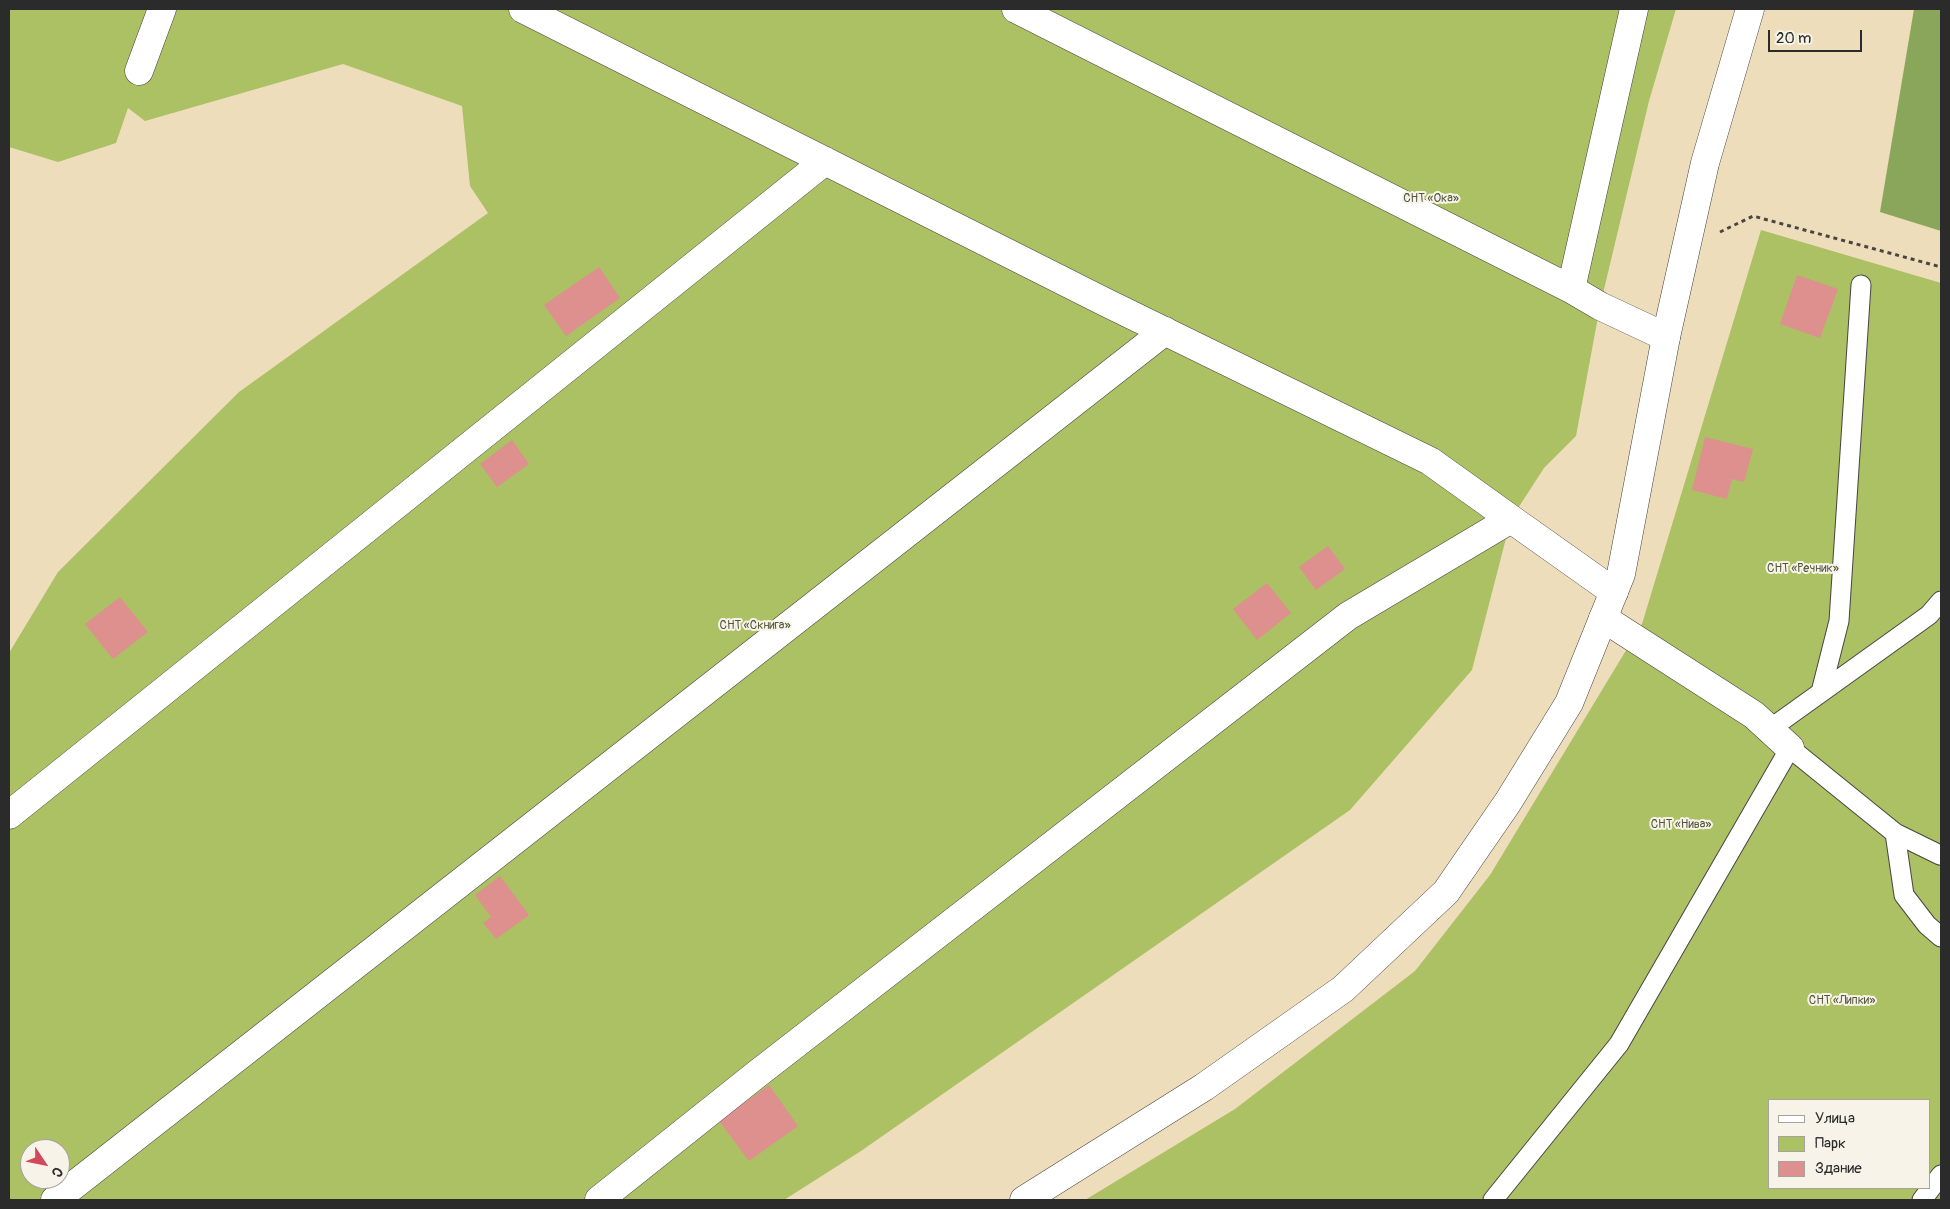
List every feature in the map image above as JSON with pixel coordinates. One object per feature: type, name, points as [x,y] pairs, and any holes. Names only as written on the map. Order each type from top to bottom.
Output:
[{"type":"street","points":[[139,71],[162,9]]},
{"type":"street","points":[[523,9],[1165,331],[1430,461],[1614,592]]},
{"type":"street","points":[[1016,9],[1570,289],[1600,306],[1666,337]]},
{"type":"street","points":[[1570,289],[1634,9]]},
{"type":"street","points":[[1024,1200],[1204,1086],[1343,989],[1446,892],[1508,802],[1569,703],[1621,574],[1666,337],[1705,163],[1750,9]]},
{"type":"street","points":[[9,815],[825,161]]},
{"type":"street","points":[[56,1200],[1165,331]]},
{"type":"street","points":[[599,1200],[757,1074],[1348,616],[1511,520]]},
{"type":"street","points":[[1603,618],[1754,715],[1790,748]]},
{"type":"lane","points":[[1821,692],[1839,621],[1861,285]]},
{"type":"lane","points":[[1770,729],[1929,615],[1941,601]]},
{"type":"lane","points":[[1493,1200],[1619,1044],[1790,748],[1895,833],[1941,854]]},
{"type":"lane","points":[[1895,833],[1904,895],[1927,925],[1941,937]]},
{"type":"lane","points":[[1922,1200],[1941,1175]]},
{"type":"path","points":[[1686,250],[1753,216],[1941,267]]},
{"type":"green space","name":"СНТ «Скнига»","points":[[9,9],[1676,9],[1649,101],[1600,306],[1576,436],[1544,468],[1511,519],[1472,670],[1350,810],[861,1151],[784,1200],[9,1200],[9,653],[58,572],[239,392],[488,213],[470,186],[462,106],[343,64],[145,121],[128,108],[116,143],[58,162],[9,147]]},
{"type":"green space","points":[[1914,9],[1941,9],[1941,231],[1880,212]]},
{"type":"green space","points":[[1761,230],[1941,283],[1941,1200],[1085,1200],[1235,1109],[1415,971],[1490,875],[1642,624]]},
{"type":"building","points":[[599,267],[620,298],[566,336],[544,305]]},
{"type":"building","points":[[1797,275],[1838,289],[1820,338],[1780,324]]},
{"type":"building","points":[[1705,437],[1753,449],[1744,482],[1732,479],[1727,499],[1692,490]]},
{"type":"building","points":[[512,440],[529,464],[497,487],[480,464]]},
{"type":"building","points":[[1328,546],[1345,569],[1316,590],[1299,567]]},
{"type":"building","points":[[1267,583],[1291,613],[1257,640],[1233,609]]},
{"type":"building","points":[[120,597],[148,632],[113,659],[85,624]]},
{"type":"building","points":[[500,876],[529,915],[496,939],[483,923],[491,917],[475,895]]},
{"type":"building","points":[[769,1085],[798,1126],[749,1161],[719,1121]]},
{"type":"park label","name":"СНТ «Ока»","points":[[1431,199]]},
{"type":"park label","name":"СНТ «Речник»","points":[[1803,569]]},
{"type":"park label","name":"СНТ «Нива»","points":[[1681,825]]},
{"type":"park label","name":"СНТ «Липки»","points":[[1842,1001]]}]
